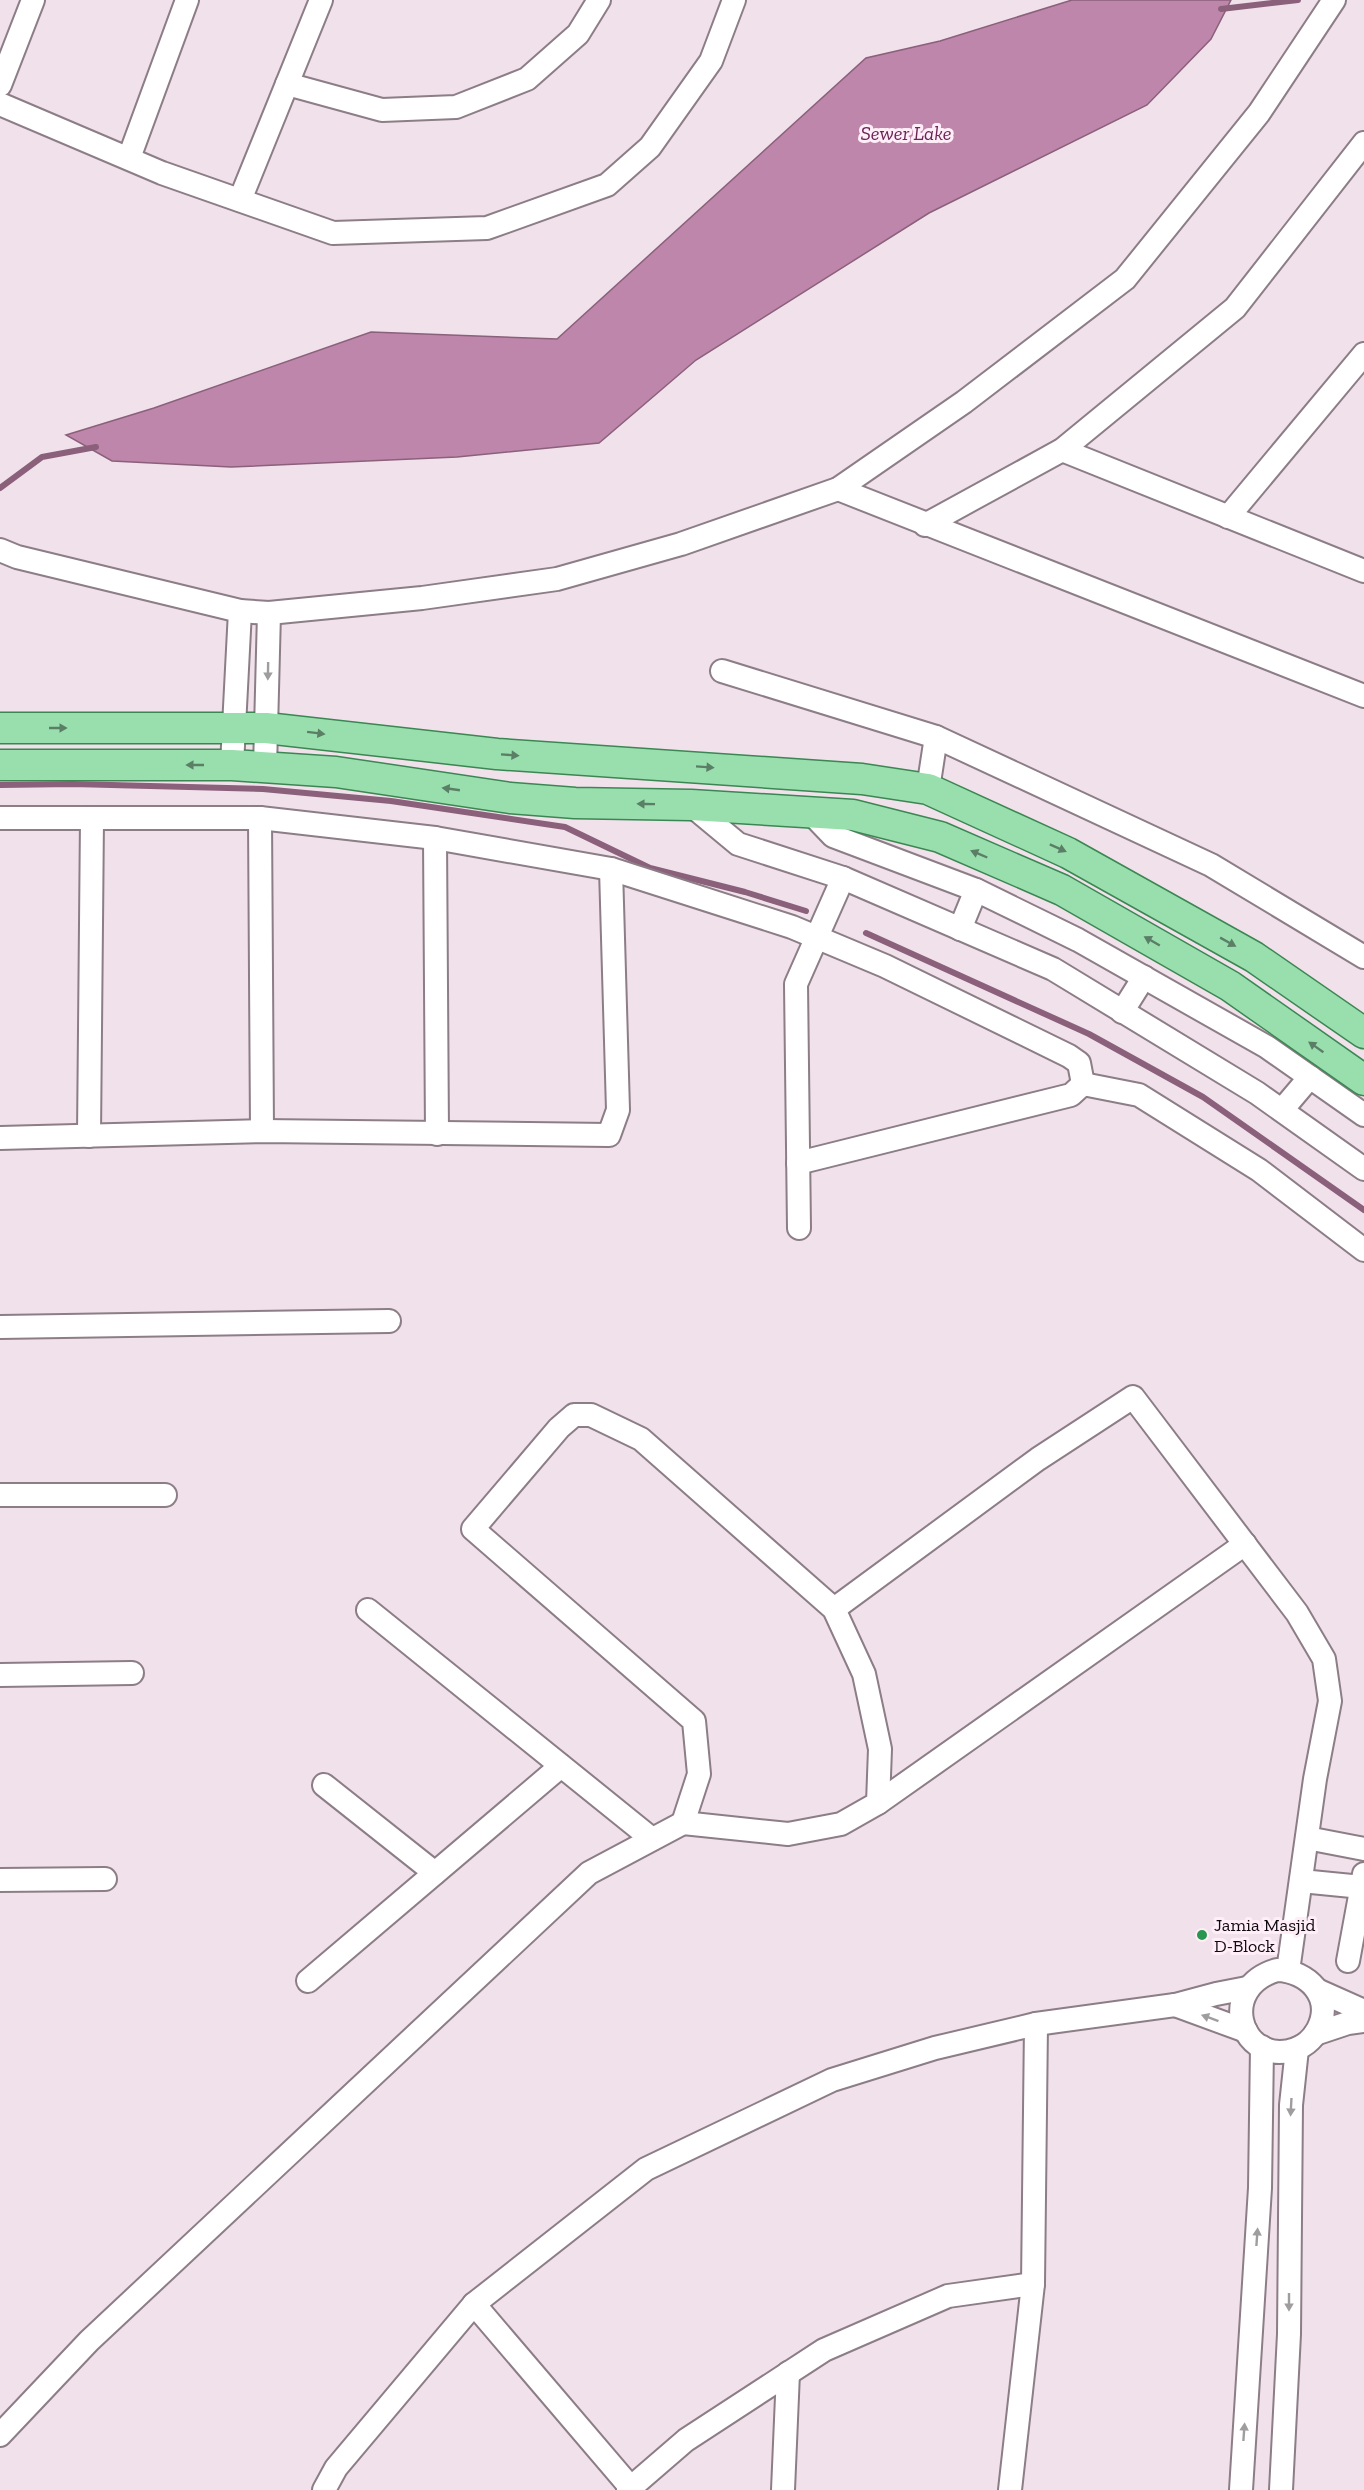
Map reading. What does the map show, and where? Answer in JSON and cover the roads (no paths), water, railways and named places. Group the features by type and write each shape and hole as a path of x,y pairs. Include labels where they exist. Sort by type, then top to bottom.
{"main road":[{"path":"0,728 266,728 497,754 862,779 928,789 1068,853 1151,899 1254,957 1364,1033"},
{"path":"0,765 232,765 336,772 510,798 575,803 691,805 853,815 940,837 1062,890 1230,986 1364,1080"}],"street":[{"path":"0,84 33,0"},
{"path":"129,158 187,0"},
{"path":"240,200 321,0"},
{"path":"287,84 382,110 456,107 527,79 578,34 599,0"},
{"path":"0,104 162,173 333,233 487,228 607,184 650,147 711,61 735,0"},
{"path":"0,550 16,557 240,611 269,613 422,598 557,579 681,544 838,489 964,402 1125,279 1259,113 1334,0"},
{"path":"925,525 1062,450 1235,308 1364,143"},
{"path":"1228,517 1360,368"},
{"path":"1062,450 1364,571"},
{"path":"838,489 1364,696"},
{"path":"232,765 240,611"},
{"path":"265,768 269,613"},
{"path":"722,671 936,737 1211,865 1364,957"},
{"path":"928,789 936,737"},
{"path":"691,805 738,844 843,878 1053,969 1257,1093 1364,1169"},
{"path":"809,811 833,836 976,890 1078,940 1267,1047 1364,1115"},
{"path":"0,818 260,818 435,838 611,869 792,927 885,966 1070,1056 1078,1063 1083,1084"},
{"path":"89,1136 92,818"},
{"path":"260,818 262,1131"},
{"path":"435,838 438,1134"},
{"path":"0,1138 262,1131 609,1135 618,1110 611,869"},
{"path":"799,1228 796,984 843,878"},
{"path":"960,929 976,890"},
{"path":"1122,1012 1144,977"},
{"path":"1282,1110 1310,1077"},
{"path":"798,1163 1071,1095 1083,1084"},
{"path":"1083,1084 1139,1095 1259,1170 1364,1250"},
{"path":"0,1327 389,1321"},
{"path":"834,1609 1038,1459 1133,1397 1297,1613 1324,1659 1330,1701 1315,1779 1288,1971"},
{"path":"683,1823 699,1774 694,1721 473,1529 559,1428 574,1415 591,1415 641,1439 834,1609 864,1674 880,1749 878,1803"},
{"path":"0,1495 165,1495"},
{"path":"0,2435 89,2341 589,1873 683,1823 788,1834 841,1824 878,1803 1245,1544"},
{"path":"368,1610 652,1839"},
{"path":"0,1675 132,1673"},
{"path":"308,1981 561,1766"},
{"path":"324,1785 435,1873"},
{"path":"1307,1838 1364,1849"},
{"path":"0,1880 105,1879"},
{"path":"1301,1881 1363,1881 1348,1960"},
{"path":"1246,2031 1241,2017 1242,2002 1247,1988 1255,1980 1277,1970 1302,1976 1320,1991 1364,2011"},
{"path":"324,2490 336,2468 474,2304 646,2169 832,2080 935,2048 1036,2024 1175,2005 1247,1988"},
{"path":"1315,2034 1323,2012 1320,1991"},
{"path":"1175,2005 1246,2031 1262,2047 1285,2051 1297,2049 1315,2034 1364,2020"},
{"path":"1010,2490 1033,2284 1036,2024"},
{"path":"1240,2490 1260,2188 1262,2047"},
{"path":"1281,2490 1289,2334 1291,2105 1297,2049"},
{"path":"474,2304 630,2489 686,2440 824,2350 948,2296 1033,2284"},
{"path":"783,2490 788,2373"}],"water":[{"name":"Sewer Lake","path":"1072,0 1231,0 1211,39 1147,105 929,213 696,360 599,443 457,457 231,467 112,461 66,435 154,408 371,332 557,339 866,58 940,41"}],"waterway":[{"path":"1221,9 1298,0"},
{"path":"0,488 42,457 96,447"},
{"path":"0,785 73,784 263,789 391,801 565,827 650,868 745,892 806,911"},
{"path":"866,933 1089,1034 1203,1097 1364,1210"}],"place":[{"name":"Jamia Masjid D-Block","path":"1202,1935"}]}
